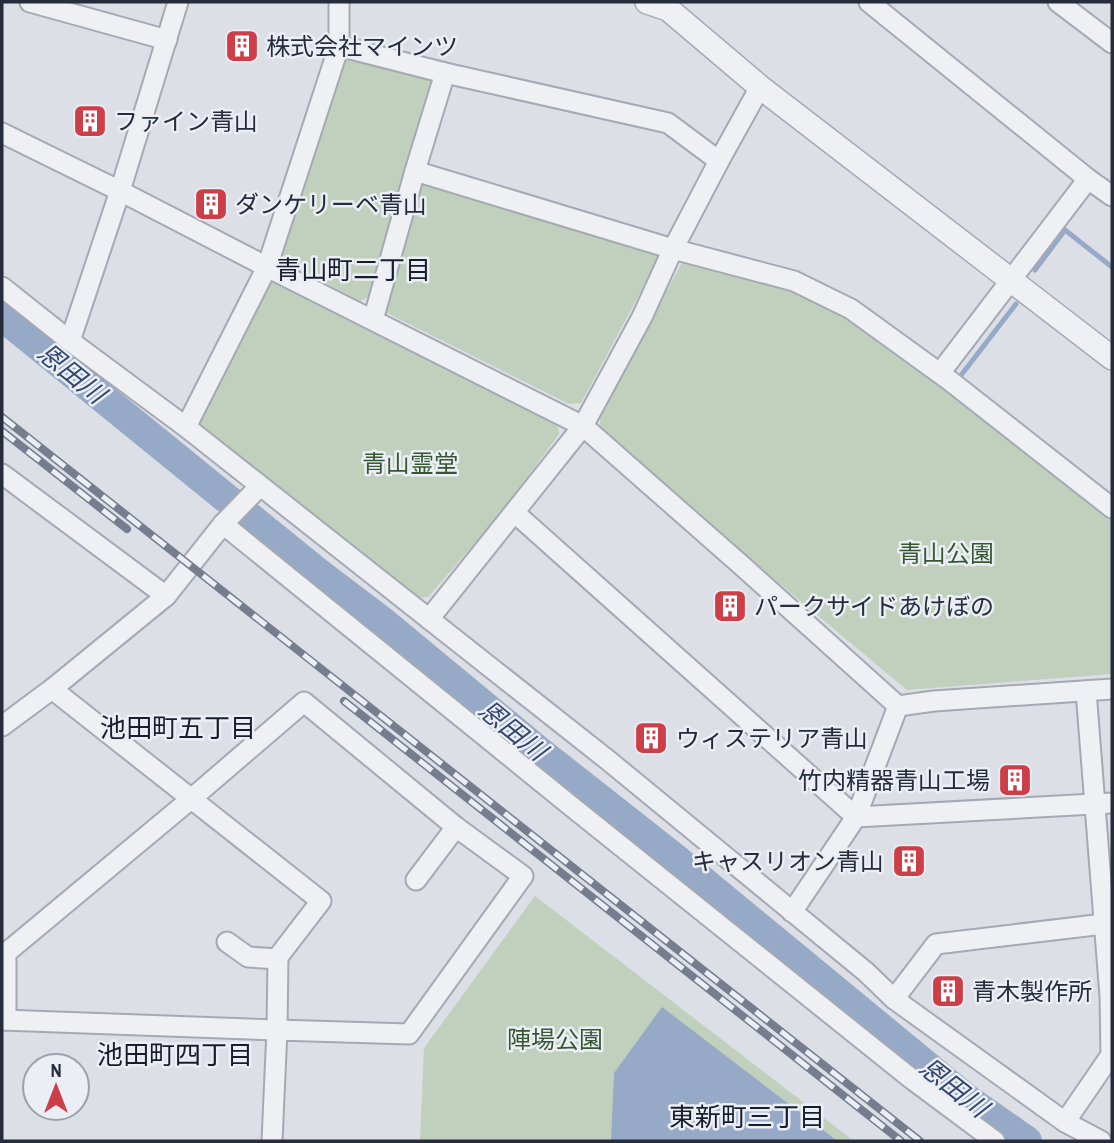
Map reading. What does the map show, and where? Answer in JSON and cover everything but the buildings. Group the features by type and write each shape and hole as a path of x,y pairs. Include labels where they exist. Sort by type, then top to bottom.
{"street":[{"path":"30,2 167,40"},
{"path":"70,341 120,191 178,2"},
{"path":"186,427 267,267 339,46 339,2"},
{"path":"869,2 1088,180 1112,196"},
{"path":"1058,2 1112,43"},
{"path":"663,4 760,87 1112,358"},
{"path":"339,46 445,73 668,123 719,160"},
{"path":"373,320 445,73"},
{"path":"429,620 583,426 642,317 673,248 760,87"},
{"path":"2,134 583,426 898,706 934,701 1112,689"},
{"path":"415,171 794,281 851,309 940,373 1112,508"},
{"path":"940,373 1088,180"},
{"path":"2,287 186,427 609,761 866,972 894,999 1065,1122 1101,1141"},
{"path":"2,474 166,596"},
{"path":"2,726 166,596 223,524 260,486"},
{"path":"515,513 856,817 1103,804"},
{"path":"223,524 597,828 914,1080 995,1141"},
{"path":"52,689 321,901 278,959 271,1141"},
{"path":"1065,1122 1112,1055 1103,804 1086,691"},
{"path":"304,702 456,827 523,876 410,1034 4,1020 6,953 304,702"},
{"path":"792,912 856,817 898,706"},
{"path":"416,880 456,827"},
{"path":"894,999 936,944 1108,923"},
{"path":"226,942 248,957 278,959"}],"green space":[{"path":"348,54 431,75 434,81 368,297 360,301 281,260 279,252 340,59"},
{"path":"425,181 658,249 660,256 581,403 569,404 385,312 417,186"},
{"name":"青山公園","path":"683,261 789,288 861,324 1112,518 1112,674 907,690 774,579 600,427 600,414"},
{"name":"青山霊堂","path":"273,282 558,425 559,434 502,512 428,597 419,598 202,427 198,416 266,285"},
{"name":"陣場公園","path":"535,896 850,1138 848,1141 420,1141 424,1048"}],"water":[{"path":"662,1007 836,1140 611,1141 614,1073"}],"waterway":[{"path":"1035,270 1065,230 1112,267"},
{"path":"962,374 1016,304"},
{"name":"恩田川","path":"2,316 676,859 967,1099 1027,1141"}],"railway":[{"path":"2,417 920,1141"},
{"path":"2,431 127,529"},
{"path":"344,701 901,1141"}],"place":[{"name":"株式会社マインツ","path":"242,46"},
{"name":"ファイン青山","path":"90,121"},
{"name":"ダンケリーベ青山","path":"211,204"},
{"name":"パークサイドあけぼの","path":"730,606"},
{"name":"ウィステリア青山","path":"651,738"},
{"name":"竹内精器青山工場","path":"1015,780"},
{"name":"キャスリオン青山","path":"909,861"},
{"name":"青木製作所","path":"948,991"}],"district":[{"name":"青山町二丁目","path":"353,269"},
{"name":"池田町五丁目","path":"178,727"},
{"name":"池田町四丁目","path":"175,1054"},
{"name":"東新町三丁目","path":"747,1116"}]}
